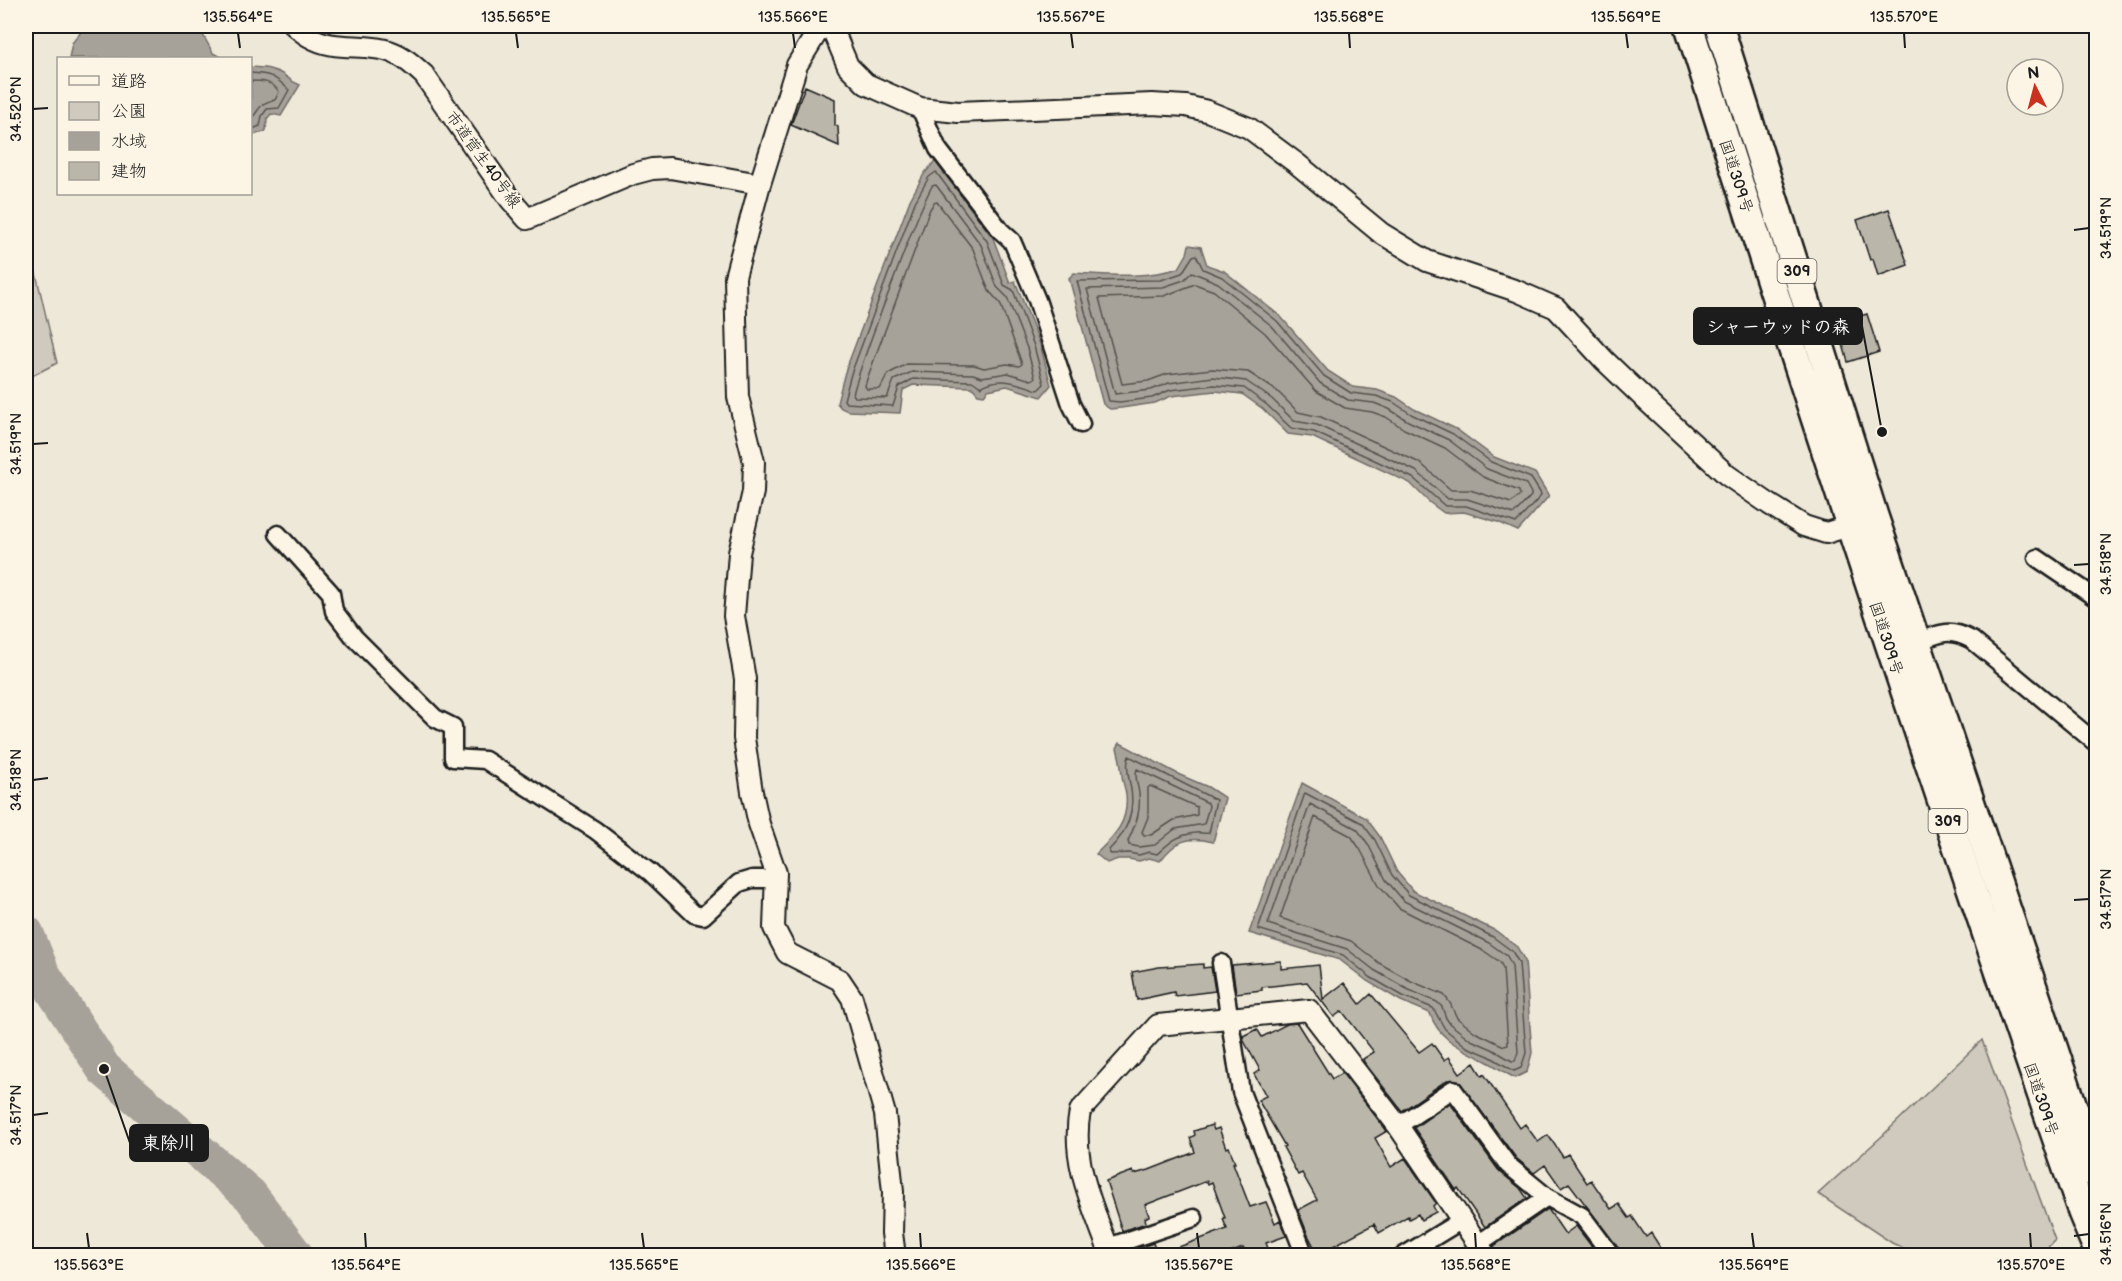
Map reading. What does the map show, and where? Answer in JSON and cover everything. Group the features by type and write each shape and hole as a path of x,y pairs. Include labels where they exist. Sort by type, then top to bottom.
{"highway":[{"name":"国道309号","path":"1689,26 1850,527 1996,965 2082,1212 2097,1246"},
{"name":"国道309号","path":"1719,26 1874,516 2097,1174"}],"street":[{"name":"市道菅生40号線","path":"295,26 310,38 337,45 364,46 390,51 409,61 424,75 510,199 527,219 633,174 652,169 670,168 760,184"},
{"path":"821,26 797,65 760,184 735,277 738,397 754,462 753,492 739,553 734,616 745,679 744,738 752,792 759,824 776,873 774,928 787,953 840,980 852,998 885,1114 893,1192 892,1233 895,1256"},
{"path":"831,26 848,66 866,84 920,108 958,112 1104,106 1186,106 1207,111 1249,128 1296,163 1381,233 1427,261 1517,291 1556,308 1604,360 1727,475 1804,526 1826,533 1850,527 1874,516"},
{"path":"920,108 938,149 1001,231 1012,241 1037,300 1071,404 1080,424"},
{"path":"278,534 331,593 334,611 354,637 435,718 453,728 453,758 485,760 595,830 651,873 693,914 703,916 739,884 753,879 776,879"},
{"path":"2037,558 2097,598"},
{"path":"1916,642 1947,632 1958,632 1972,640 2097,743"},
{"path":"1221,963 1241,1092 1305,1256"},
{"path":"1194,1218 1109,1251 1085,1185 1078,1158 1077,1126 1080,1111 1158,1024 1309,1010 1398,1126 1482,1250 1547,1197"},
{"path":"1398,1126 1453,1089 1508,1165 1547,1197 1582,1216 1612,1256"},
{"path":"1403,1256 1462,1220"}],"green space":[{"path":"26,231 57,363 26,379"},
{"path":"1982,1040 2055,1240 2040,1255 1919,1255 1892,1243 1818,1194 1880,1138"}],"water":[{"path":"86,26 198,26 213,53 220,57 69,57 72,43"},
{"path":"252,67 276,71 300,85 281,116 271,114 267,119 266,131 252,136"},
{"path":"935,161 993,238 1010,283 1015,281 1040,344 1051,385 1041,397 1007,386 988,390 984,395 978,394 972,387 913,385 903,390 900,413 848,411 837,403 845,372 910,200 924,174"},
{"path":"1189,245 1201,247 1207,265 1224,271 1281,317 1328,371 1353,387 1377,390 1396,397 1414,409 1456,429 1494,457 1535,473 1549,496 1518,531 1498,522 1464,512 1444,513 1410,483 1312,437 1288,434 1263,409 1242,394 1215,391 1171,396 1155,403 1110,409 1103,404 1069,278 1074,273 1140,275 1179,268"},
{"path":"1120,743 1208,787 1225,798 1213,842 1196,839 1183,841 1172,848 1160,861 1149,858 1139,861 1118,859 1107,863 1096,854 1115,834 1125,813 1126,794 1117,748"},
{"path":"1302,783 1366,818 1380,837 1397,872 1413,891 1496,931 1517,947 1525,961 1532,1053 1527,1072 1515,1078 1460,1048 1439,1030 1430,1013 1401,1001 1367,981 1340,960 1249,933"}],"building":[{"path":"805,86 835,99 835,125 838,127 839,146 791,125"},
{"path":"1889,209 1908,265 1878,276 1873,259 1870,260 1857,220"},
{"path":"1867,314 1879,352 1848,362 1837,323"},
{"path":"1281,961 1281,969 1319,965 1323,999 1344,983 1360,1004 1371,994 1419,1052 1432,1043 1444,1060 1449,1057 1460,1073 1474,1063 1482,1076 1484,1074 1520,1128 1525,1124 1538,1142 1548,1135 1563,1157 1568,1154 1587,1183 1591,1180 1611,1209 1619,1204 1629,1218 1632,1216 1646,1237 1651,1233 1666,1256 1622,1256 1620,1250 1569,1183 1561,1188 1545,1165 1534,1173 1516,1158 1458,1080 1447,1080 1402,1111 1364,1062 1363,1059 1374,1052 1342,1011 1334,1017 1307,982 1262,987 1262,990 1236,993 1232,965"},
{"path":"1203,964 1203,968 1211,967 1215,991 1175,996 1174,992 1137,1000 1132,972 1159,967"},
{"path":"1297,1023 1332,1079 1342,1073 1387,1131 1375,1138 1391,1167 1405,1158 1436,1203 1433,1206 1436,1212 1421,1220 1418,1214 1409,1219 1408,1216 1379,1233 1374,1224 1333,1246 1339,1256 1319,1256 1308,1235 1298,1210 1317,1200 1302,1173 1298,1175 1283,1147 1285,1146 1258,1100 1266,1096 1254,1074 1260,1070 1243,1036 1257,1029 1262,1037 1287,1024"},
{"path":"1450,1103 1499,1171 1520,1188 1527,1198 1485,1227 1458,1188 1456,1190 1414,1128"},
{"path":"1212,1125 1214,1130 1219,1128 1226,1148 1229,1147 1250,1207 1266,1202 1275,1223 1280,1220 1286,1236 1266,1243 1268,1248 1248,1256 1243,1248 1222,1256 1160,1256 1160,1254 1227,1229 1212,1182 1208,1184 1207,1181 1145,1205 1149,1216 1145,1218 1146,1223 1122,1231 1106,1181 1133,1171 1134,1174 1149,1170 1195,1152 1190,1138 1195,1135 1194,1131"},
{"path":"1548,1209 1565,1234 1576,1226 1599,1256 1498,1256 1494,1246"},
{"path":"1153,1243 1158,1256 1131,1256 1129,1251"}],"waterway":[{"path":"842,26 848,42"},
{"path":"26,933 42,973 104,1069 250,1195 296,1256"}],"place":[{"name":"シャーウッドの森","path":"1882,432"},
{"name":"東除川","path":"104,1069"}]}
